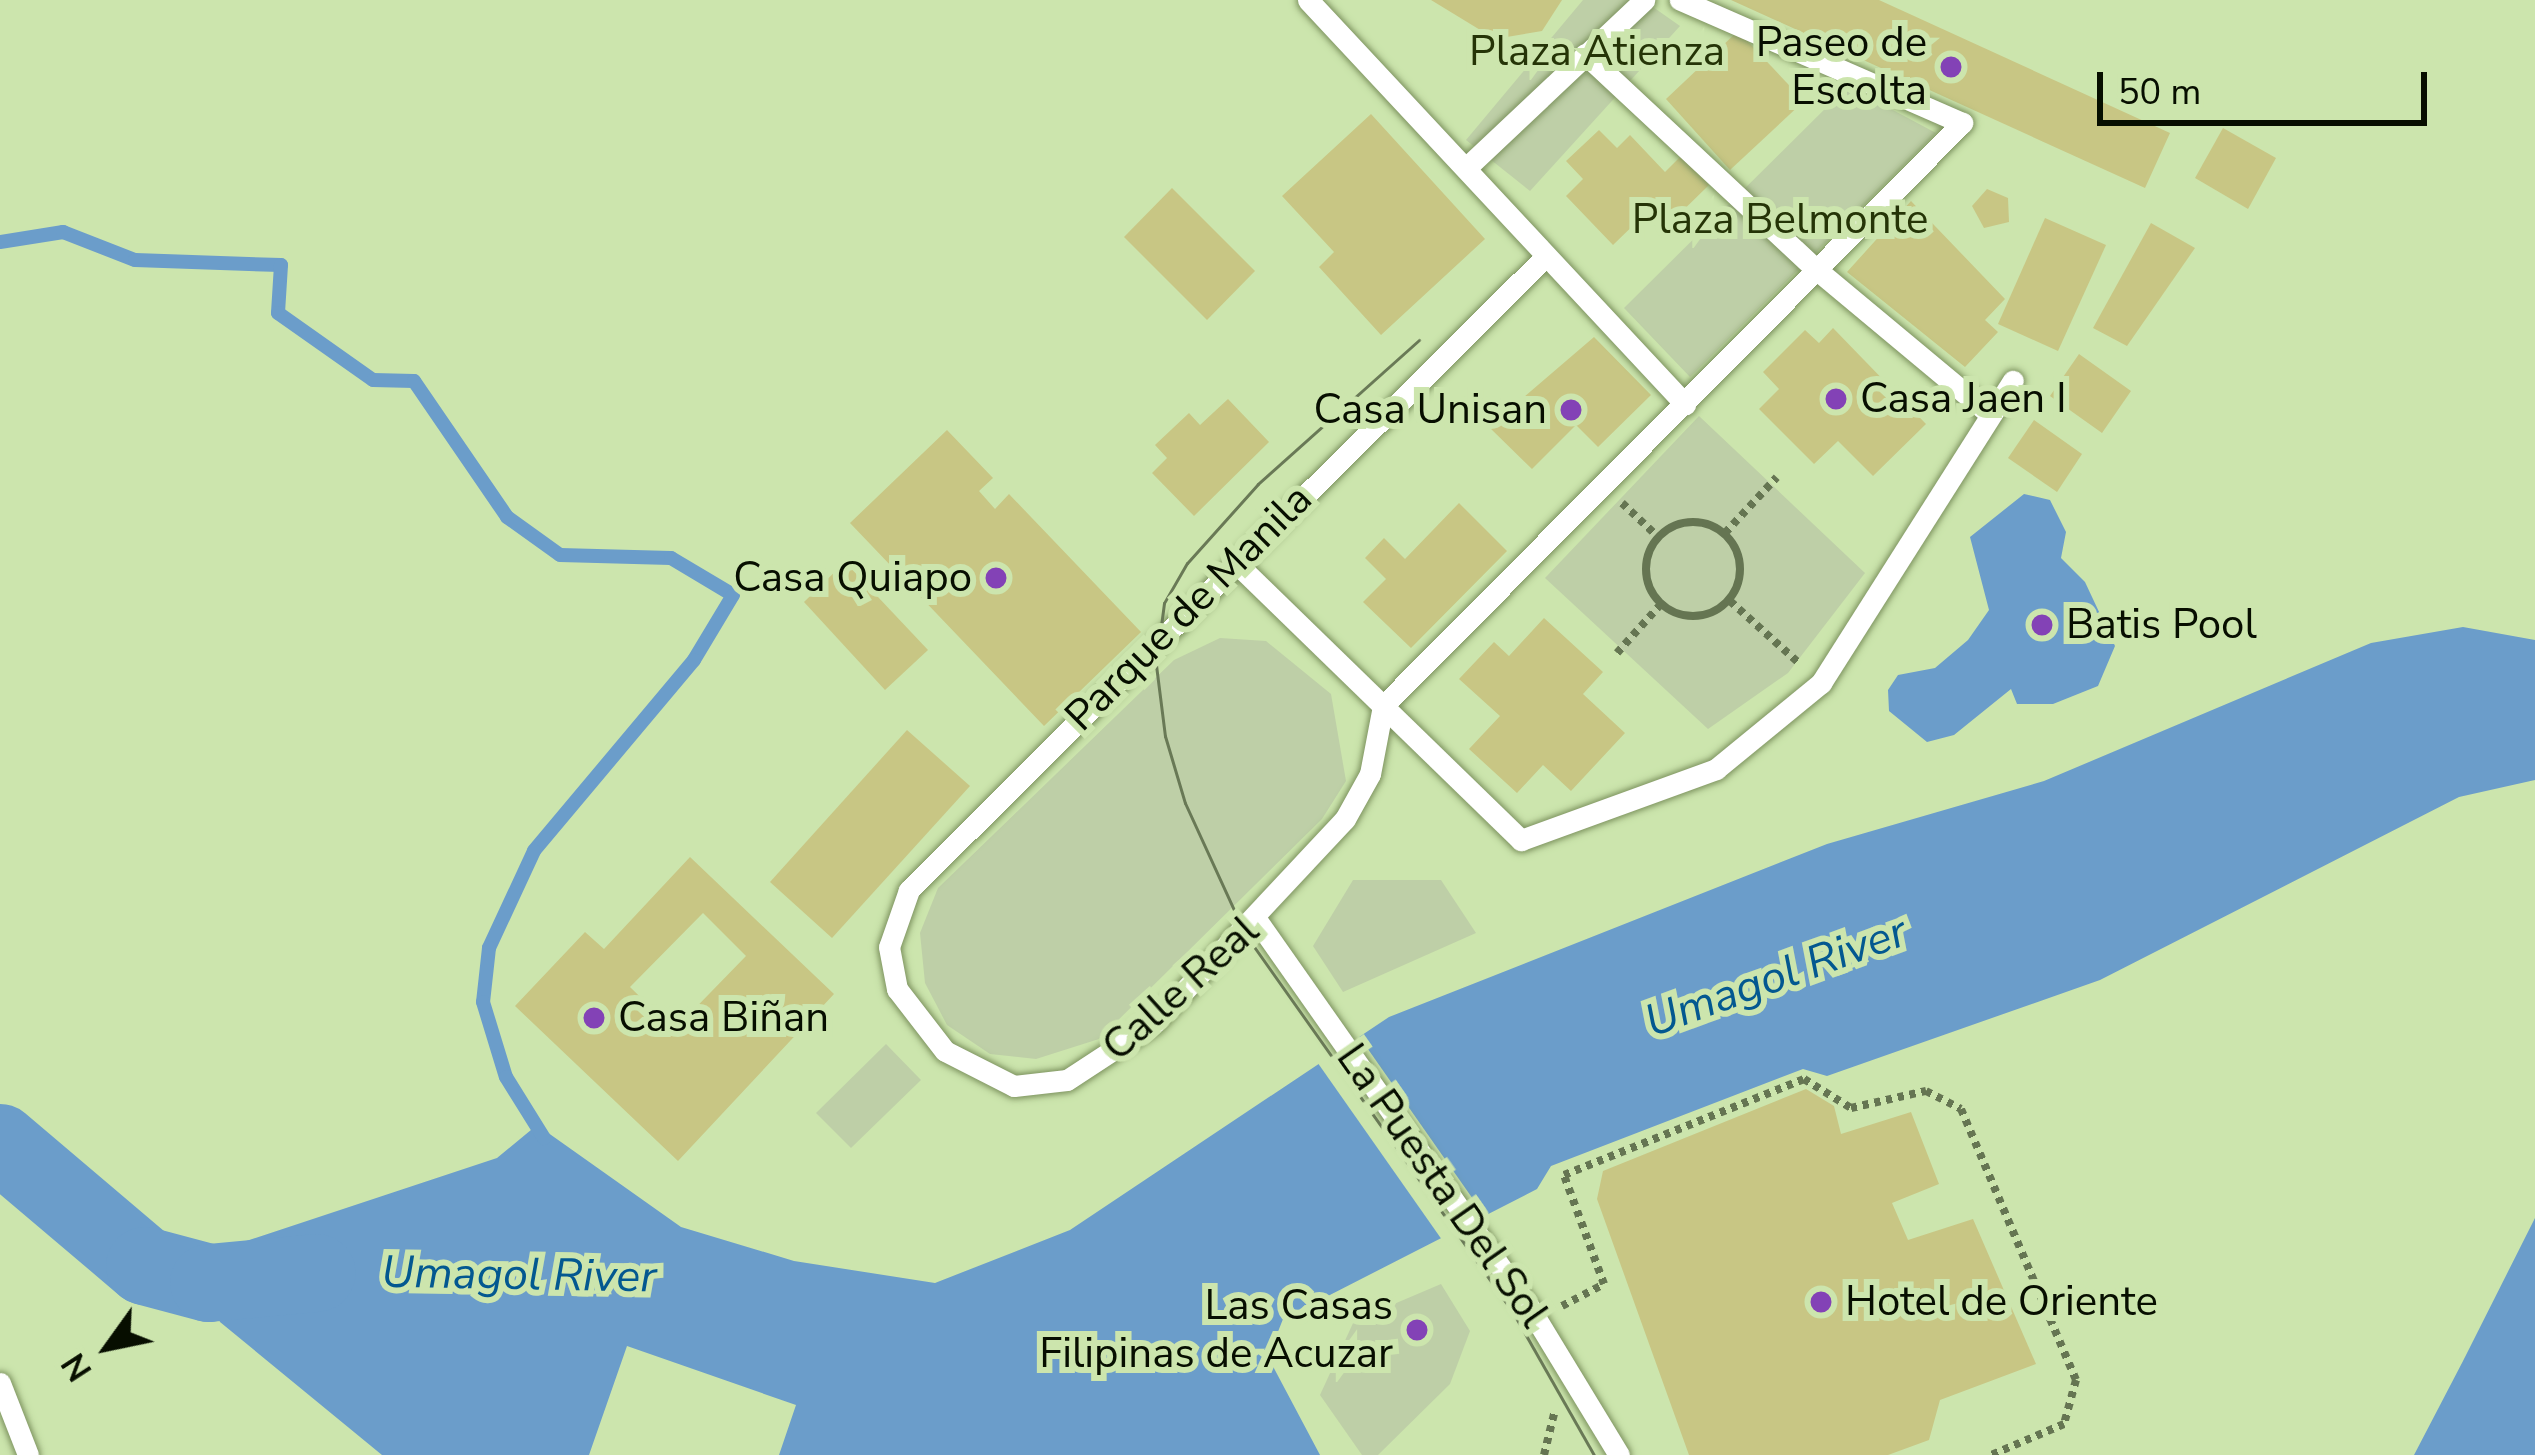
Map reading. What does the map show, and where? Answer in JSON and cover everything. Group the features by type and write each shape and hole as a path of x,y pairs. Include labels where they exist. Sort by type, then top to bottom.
{"lane":[{"path":"1308,0 1685,404"},
{"path":"1466,168 1644,0"},
{"path":"1383,706 1962,123 1680,0"},
{"path":"1585,55 1817,270 1991,415"},
{"name":"Parque de Manila","path":"897,989 889,947 909,890 1546,256"},
{"path":"1234,562 1521,840 1716,769 1821,683 2014,381"},
{"name":"Calle Real","path":"897,989 919,1025 980,1075 1014,1086 1067,1080 1154,1022 1258,922 1346,819 1370,774 1383,706"},
{"name":"La Puesta Del Sol","path":"1258,922 1532,1313 1619,1455"},
{"path":"0,1383 28,1455"}],"path":[{"path":"1725,533 1777,477"},
{"path":"1603,486 1658,536"},
{"path":"1658,536 1702,521 1725,533 1740,557 1730,601"},
{"path":"1658,536 1645,580 1660,604 1683,617 1730,601"},
{"path":"1730,601 1821,683"},
{"path":"1617,653 1660,604"},
{"path":"1532,1313 1604,1284 1564,1175 1804,1079 1851,1108 1926,1091 1960,1109 2076,1380 2064,1424 1991,1455"}],"green space":[{"name":"Plaza Atienza","path":"1583,0 1643,0 1680,26 1530,191 1466,140"},
{"name":"Plaza Belmonte","path":"1848,86 1936,133 1690,377 1624,308"},
{"path":"1699,416 1865,573 1788,673 1708,729 1545,578"},
{"path":"1220,638 1266,641 1331,694 1346,781 1322,819 1099,1039 1036,1059 990,1054 947,1025 925,983 920,933 938,888 1174,660"},
{"path":"1353,880 1441,880 1476,933 1343,992 1313,946"},
{"path":"886,1044 921,1080 851,1148 816,1113"},
{"path":"1441,1284 1470,1331 1450,1384 1378,1455 1362,1455 1320,1395 1354,1321"}],"water":[{"name":"Batis Pool","path":"2024,494 2050,500 2066,532 2061,558 2085,582 2115,646 2098,686 2053,704 2017,704 2011,689 1954,735 1927,742 1889,711 1888,690 1898,675 1935,668 1968,640 1989,610 1970,537"},
{"name":"Umagol River","path":"2463,627 2535,640 2535,780 2459,797 2100,980 1827,1076 1803,1069 1551,1166 1537,1189 1283,1319 1268,1357 1320,1455 779,1455 796,1405 627,1346 589,1455 382,1455 220,1322 195,1258 497,1158 537,1125 681,1227 794,1261 935,1283 1070,1230 1389,1017 1827,844 2044,781 2371,643"},
{"path":"2535,1218 2535,1455 2414,1455 2463,1361"}],"pier":[{"path":"1356,1032 1489,1222 1447,1247 1315,1059"}],"building":[{"path":"1431,0 1562,0 1542,31 1495,39"},
{"name":"Paseo de Escolta","path":"1731,0 1879,0 2170,133 2145,188"},
{"path":"1738,31 1804,101 1730,170 1666,99"},
{"path":"1371,114 1485,239 1381,335 1319,267 1334,252 1282,196"},
{"path":"2223,128 2276,158 2248,209 2195,178"},
{"path":"1599,130 1617,148 1630,135 1665,172 1681,156 1709,185 1664,229 1647,212 1613,245 1566,196 1583,179 1566,161"},
{"path":"1172,188 1255,271 1207,320 1124,237"},
{"path":"1987,189 2008,198 2009,222 1984,228 1972,206"},
{"path":"1911,201 2005,299 1985,320 1998,332 1965,367 1847,272"},
{"path":"2045,218 2106,245 2058,351 1998,324"},
{"path":"2151,223 2195,248 2127,346 2093,328"},
{"name":"Casa Jaen I","path":"1833,328 1926,424 1873,476 1838,441 1814,464 1759,409 1779,389 1763,372 1805,330 1819,343"},
{"name":"Casa Unisan","path":"1594,337 1651,395 1598,447 1576,425 1532,469 1489,427"},
{"path":"2079,354 2131,391 2102,433 2050,396"},
{"path":"1228,399 1269,442 1194,516 1152,473 1167,458 1155,445 1189,413 1200,425"},
{"path":"2034,420 2082,454 2057,492 2008,458"},
{"name":"Casa Quiapo","path":"947,430 993,478 979,491 995,509 1009,494 1141,632 1044,726 850,523"},
{"path":"1459,503 1507,551 1411,648 1363,602 1386,579 1365,558 1384,538 1405,559"},
{"path":"845,562 928,650 885,690 804,602"},
{"path":"1544,618 1603,672 1583,694 1625,733 1571,791 1543,765 1517,793 1469,749 1500,716 1459,679 1494,642 1509,656"},
{"path":"907,730 970,786 832,938 770,882"},
{"name":"Casa Biñan","path":"690,857 834,994 678,1161 515,1006 585,932 604,949","holes":["703,913 746,956 674,1030 630,987"]},
{"name":"Hotel de Oriente","path":"1806,1089 1834,1106 1841,1134 1911,1112 1939,1184 1892,1203 1908,1240 1973,1219 2036,1364 1940,1400 1929,1440 1888,1455 1689,1455 1597,1199 1603,1171"}],"waterway":[{"path":"0,242 63,232 135,260 281,265 278,313 373,380 414,381 507,517 560,555 671,558 733,595 694,660 534,851 489,948 483,1002 506,1077 544,1138"},
{"path":"0,1143 145,1266 209,1283 317,1273"}],"tram line":[{"path":"1419,340 1258,484 1187,563 1164,603 1156,665 1165,736 1185,803 1245,934 1515,1316 1594,1455"}],"place":[{"name":"Paseo de Escolta","path":"1951,67"},
{"name":"Casa Jaen I","path":"1836,399"},
{"name":"Casa Unisan","path":"1571,410"},
{"name":"Casa Quiapo","path":"996,578"},
{"name":"Batis Pool","path":"2042,625"},
{"name":"Casa Biñan","path":"594,1018"},
{"name":"Hotel de Oriente","path":"1821,1302"},
{"name":"Las Casas Filipinas de Acuzar","path":"1417,1330"}]}
